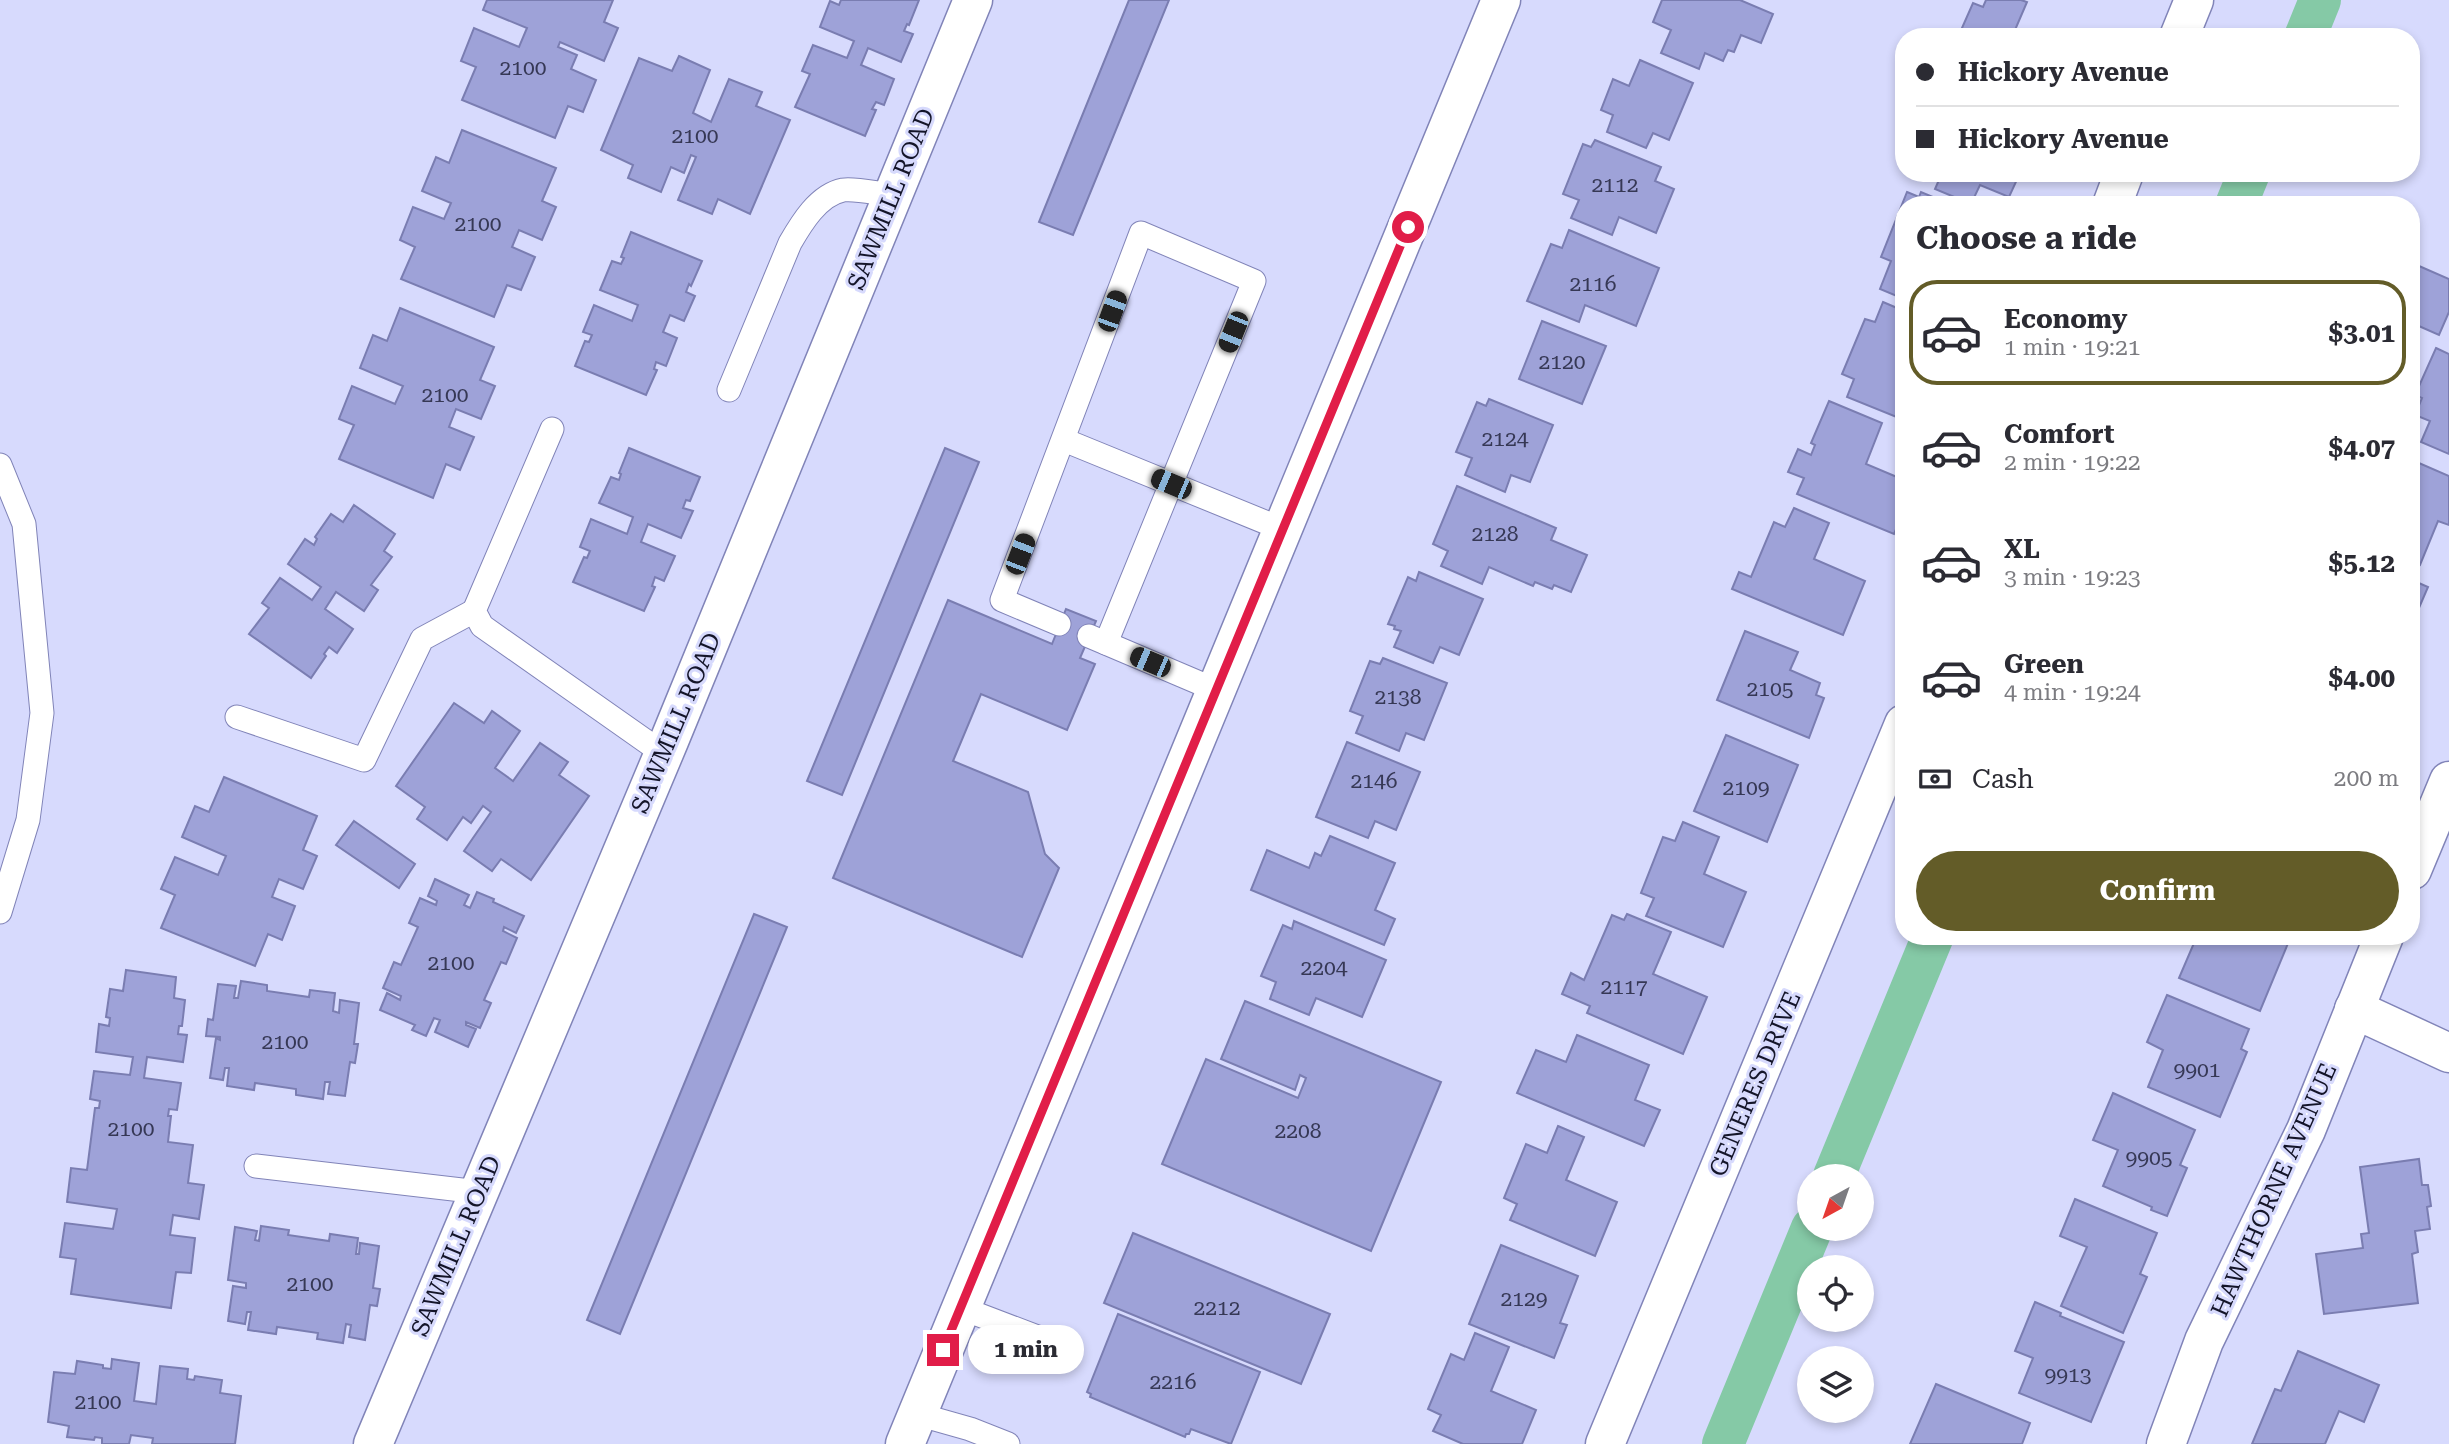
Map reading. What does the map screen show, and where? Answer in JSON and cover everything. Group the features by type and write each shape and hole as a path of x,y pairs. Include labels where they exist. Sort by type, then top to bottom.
{"street":[{"name":"SAWMILL ROAD","path":"373,1444 663,754 973,0"},
{"path":"911,1429 1501,0"},
{"path":"2183,28 2194,0"},
{"name":"GENERES DRIVE","path":"1605,1444 1895,746"},
{"path":"2420,851 2449,781"},
{"name":"HAWTHORNE AVENUE","path":"2166,1444 2204,1341 2306,1130 2380,945"},
{"path":"2354,1009 2449,1053"}],"lane":[{"path":"729,390 790,243 801,223 827,199 843,190 892,195"},
{"path":"1059,624 1002,600 1141,233 1254,281 1171,484 1097,640 1216,690"},
{"path":"237,717 364,760 422,639 474,611 552,429"},
{"path":"1064,440 1282,529"},
{"path":"0,465 24,524 42,713 28,820 0,912"},
{"path":"474,611 482,626 663,754"},
{"path":"256,1166 479,1192"},
{"path":"961,1308 1053,1343"},
{"path":"911,1429 971,1429 1008,1444"}],"building":[{"path":"487,0 613,0 604,22 618,28 604,61 560,42 558,47 577,55 571,69 596,80 583,112 568,106 555,138 462,100 476,67 461,61 474,28 519,47 527,28 483,10"},
{"path":"841,0 919,0 904,31 913,34 901,62 868,48 861,65 894,79 884,105 876,102 872,109 876,110 865,136 795,107 810,74 802,71 813,45 847,58 854,41 820,27 830,1 839,5"},
{"path":"1129,0 1169,0 1073,235 1039,222"},
{"path":"1662,0 1740,0 1773,14 1761,43 1741,35 1734,52 1728,50 1723,61 1705,53 1699,69 1661,53 1671,30 1653,22"},
{"path":"1986,0 2027,2 2016,28 1962,28 1973,3 1983,7"},
{"path":"679,56 710,70 693,113 711,122 729,79 762,92 756,106 790,120 750,214 718,199 712,214 678,200 696,157 691,155 684,173 671,167 661,192 628,178 633,165 601,150 639,58 672,71"},
{"path":"1640,60 1693,83 1669,140 1653,133 1646,148 1607,132 1613,115 1601,110 1613,79 1629,86"},
{"path":"462,130 556,168 542,201 556,207 542,240 519,230 512,247 535,257 521,290 507,285 494,317 401,279 415,247 400,240 413,207 444,219 451,203 422,191 436,157 449,163"},
{"path":"1595,140 1661,167 1655,181 1674,189 1656,233 1619,217 1612,235 1571,218 1579,200 1563,194 1583,144 1591,147"},
{"path":"1938,182 2016,182 2009,196 1980,185 1975,196 1952,196 1935,189"},
{"path":"1895,222 1895,295 1880,289 1891,261 1881,257"},
{"path":"1569,230 1659,268 1636,326 1585,305 1579,322 1527,301 1551,244 1562,248"},
{"path":"631,232 702,261 686,292 695,296 684,321 670,315 663,332 677,338 666,366 656,362 654,369 657,370 646,395 575,366 585,341 589,342 592,335 583,332 594,305 632,321 638,305 600,290 612,261 621,264"},
{"path":"2420,266 2449,279 2449,312 2439,335 2420,327"},
{"path":"1883,302 1895,307 1895,416 1847,397 1854,379 1842,374 1865,319 1875,322"},
{"path":"400,308 494,347 480,380 495,386 481,419 456,409 449,427 474,437 460,470 446,464 433,498 339,459 354,425 339,419 352,386 395,404 403,386 360,368 373,335 387,341"},
{"path":"1542,321 1606,346 1582,404 1519,379"},
{"path":"2436,348 2449,354 2449,454 2421,442 2430,421 2420,417 2420,384"},
{"path":"1489,399 1553,425 1530,482 1511,475 1505,492 1465,475 1472,458 1456,452 1477,402 1486,406"},
{"path":"1829,401 1882,423 1866,464 1895,476 1894,534 1797,494 1804,478 1788,472 1798,449 1811,455 1815,445 1811,443"},
{"path":"629,448 700,477 690,501 686,500 683,508 693,511 681,538 648,524 641,542 675,556 664,581 655,577 652,586 655,587 644,611 573,582 584,557 587,558 590,551 580,547 591,519 627,534 633,517 599,503 611,477 619,480"},
{"path":"945,448 979,462 842,795 807,781"},
{"path":"2420,463 2449,476 2449,525 2438,521 2420,565"},
{"path":"1457,486 1556,528 1551,540 1587,555 1571,592 1554,585 1552,589 1535,582 1533,586 1489,567 1482,584 1441,566 1448,551 1433,544"},
{"path":"354,505 395,534 384,551 392,557 371,585 378,590 364,611 336,592 325,609 353,629 337,653 329,647 311,678 249,634 269,608 262,603 280,578 312,600 321,587 288,564 305,539 314,545 317,539 315,537 331,514 343,522"},
{"path":"1794,508 1829,523 1814,559 1865,581 1843,635 1732,589 1739,572 1751,577 1774,522 1785,527"},
{"path":"1419,572 1483,599 1459,655 1440,647 1433,663 1394,647 1401,631 1388,624 1408,577 1416,581"},
{"path":"2420,584 2428,587 2420,606"},
{"path":"948,600 1052,644 1066,609 1096,621 1080,658 1095,664 1067,730 981,694 953,761 1028,792 1045,854 1059,868 1022,957 833,878"},
{"path":"1745,631 1798,652 1790,670 1820,683 1816,695 1824,698 1809,738 1717,700"},
{"path":"1383,658 1447,683 1424,740 1406,733 1399,751 1356,733 1363,716 1350,711 1370,661 1380,664"},
{"path":"454,703 484,723 492,711 520,731 495,768 513,781 540,743 568,762 559,775 589,796 531,880 501,859 492,871 464,851 491,812 483,806 471,823 463,817 447,840 417,819 425,807 396,786"},
{"path":"1726,735 1798,765 1767,842 1694,811"},
{"path":"1347,742 1420,772 1396,830 1375,821 1368,838 1316,817"},
{"path":"224,777 317,816 303,850 317,856 303,889 279,879 272,897 295,906 282,940 268,934 255,966 161,928 175,895 161,889 175,857 218,875 226,856 182,837 195,806 209,812"},
{"path":"354,821 415,864 399,888 336,845"},
{"path":"1683,822 1719,837 1704,874 1746,892 1723,947 1646,916 1654,898 1641,893 1663,837 1675,841"},
{"path":"1330,836 1395,863 1375,910 1395,919 1384,945 1251,890 1267,850 1309,868 1315,853 1321,856"},
{"path":"435,879 469,895 464,905 470,908 477,892 524,916 516,933 504,927 503,931 517,938 506,964 501,962 484,1000 491,1003 480,1028 466,1022 466,1025 476,1029 468,1047 435,1032 440,1020 434,1018 426,1036 412,1030 415,1025 380,1010 387,993 400,1000 401,996 383,988 394,962 401,965 418,927 409,923 420,898 436,905 437,901 428,896"},
{"path":"754,914 787,927 620,1334 587,1320"},
{"path":"1627,914 1671,932 1653,974 1707,997 1683,1054 1587,1013 1590,1006 1562,994 1571,973 1584,980 1612,915 1624,920"},
{"path":"1294,921 1386,960 1362,1017 1316,998 1309,1015 1270,999 1276,982 1261,976 1283,925 1292,929"},
{"path":"2193,945 2287,945 2260,1011 2179,978"},
{"path":"126,970 176,977 174,998 185,1000 182,1026 179,1026 178,1034 187,1035 183,1062 147,1057 144,1078 181,1083 177,1110 169,1109 168,1116 171,1116 168,1142 193,1145 188,1183 204,1185 199,1219 173,1215 170,1235 195,1238 191,1273 176,1272 171,1308 71,1294 76,1259 60,1257 65,1223 113,1229 117,1209 67,1202 71,1168 87,1170 95,1108 99,1108 100,1101 90,1099 94,1071 130,1075 133,1057 96,1052 99,1024 109,1026 110,1018 106,1017 110,989 123,991"},
{"path":"241,981 267,985 267,991 309,997 310,990 335,993 333,1011 339,1013 340,1000 359,1003 354,1044 358,1044 355,1063 350,1062 345,1096 328,1094 330,1082 325,1082 323,1099 296,1095 296,1089 255,1083 254,1090 227,1086 229,1068 225,1068 223,1080 210,1078 216,1038 220,1040 220,1037 206,1036 208,1019 213,1020 218,984 236,986 234,998 238,998"},
{"path":"2167,995 2249,1029 2241,1049 2247,1052 2220,1117 2148,1087 2163,1050 2147,1042"},
{"path":"1245,1001 1441,1082 1371,1251 1162,1164 1206,1059 1298,1098 1306,1078 1300,1075 1295,1090 1221,1059"},
{"path":"1577,1035 1649,1065 1635,1100 1660,1110 1644,1146 1517,1093 1536,1050 1566,1062"},
{"path":"2113,1093 2195,1130 2180,1165 2187,1168 2167,1216 2103,1186 2118,1150 2093,1140"},
{"path":"1558,1126 1584,1137 1566,1180 1617,1202 1595,1256 1510,1220 1517,1204 1504,1198 1526,1144 1547,1153"},
{"path":"2419,1159 2422,1185 2428,1185 2431,1206 2427,1207 2430,1229 2415,1231 2418,1252 2412,1254 2418,1303 2324,1314 2316,1254 2363,1248 2361,1234 2369,1233 2360,1167"},
{"path":"2075,1199 2157,1233 2140,1274 2147,1277 2123,1333 2061,1306 2087,1247 2060,1236"},
{"path":"261,1226 289,1230 288,1235 329,1241 330,1234 358,1238 356,1254 359,1254 360,1243 379,1246 373,1288 380,1289 377,1306 370,1305 365,1340 349,1337 351,1325 346,1324 343,1343 317,1339 318,1333 277,1327 276,1334 248,1330 251,1312 247,1312 245,1324 228,1321 233,1286 246,1288 246,1283 228,1280 235,1227 257,1231 255,1240 259,1241"},
{"path":"1133,1233 1330,1314 1301,1384 1104,1303"},
{"path":"1501,1245 1578,1276 1560,1323 1567,1325 1554,1358 1469,1324"},
{"path":"2035,1302 2061,1313 2060,1316 2124,1342 2091,1422 2019,1393 2033,1358 2015,1351"},
{"path":"1118,1314 1260,1372 1231,1444 1191,1429 1185,1437 1090,1397 1091,1394 1087,1392"},
{"path":"1475,1333 1509,1347 1491,1391 1536,1410 1522,1444 1463,1444 1433,1431 1441,1415 1428,1409 1451,1354 1464,1360"},
{"path":"2298,1351 2379,1385 2364,1422 2339,1411 2325,1444 2252,1444 2275,1389 2281,1391"},
{"path":"112,1359 139,1363 134,1401 156,1404 160,1366 188,1369 187,1379 194,1380 195,1376 222,1380 220,1393 241,1396 235,1444 152,1444 153,1438 131,1435 129,1444 102,1444 102,1438 95,1437 94,1440 67,1437 69,1426 48,1422 54,1372 75,1374 77,1361 111,1369"},
{"path":"1936,1384 2030,1423 2022,1444 1910,1444"}],"waterway":[{"path":"2309,28 2320,0"},
{"path":"2240,196 2245,182"},
{"path":"1839,1164 1929,945"},
{"path":"1723,1444 1807,1241"}],"route":[{"path":"943,1350 1408,227"}]}
